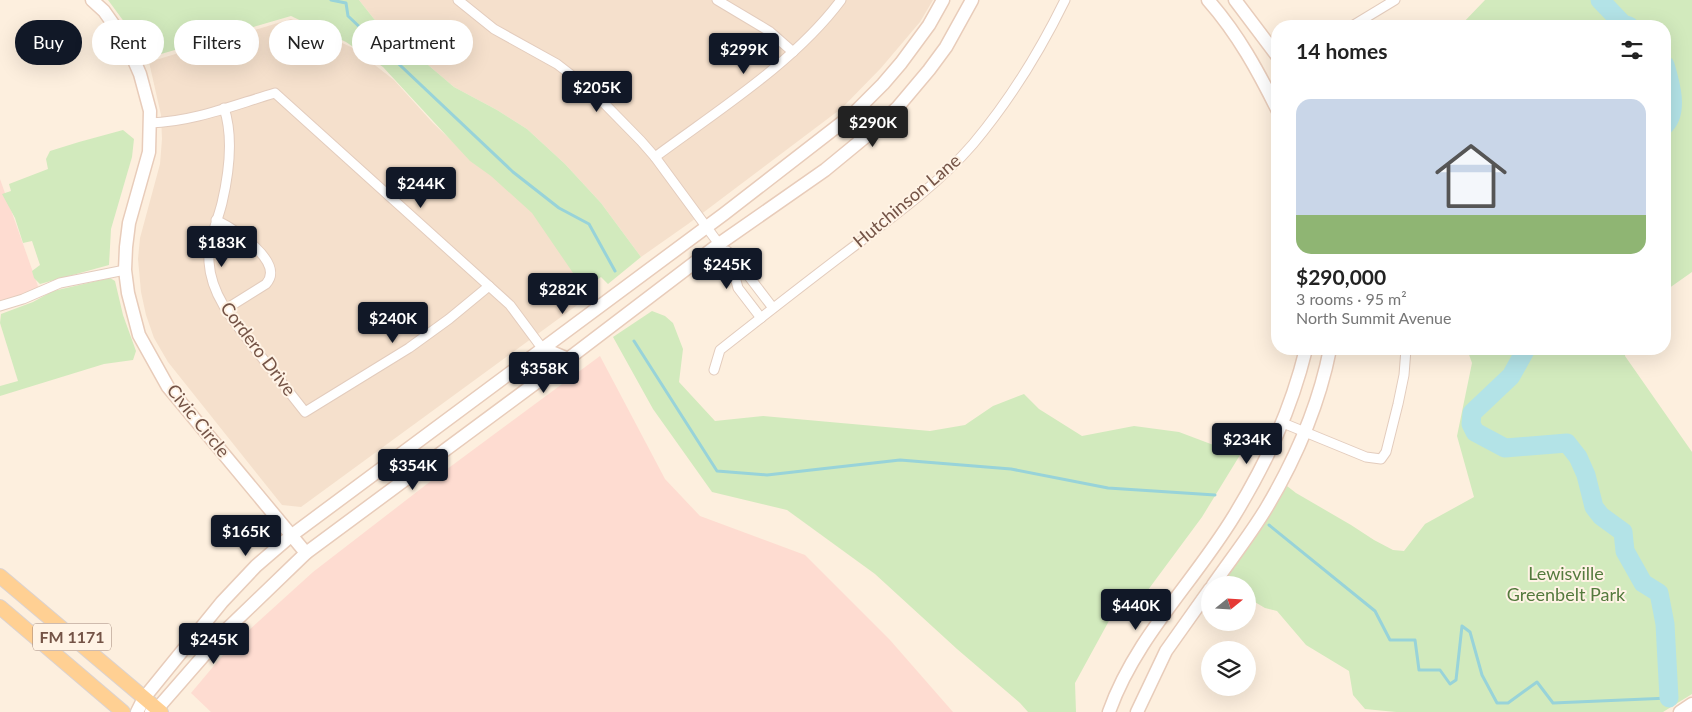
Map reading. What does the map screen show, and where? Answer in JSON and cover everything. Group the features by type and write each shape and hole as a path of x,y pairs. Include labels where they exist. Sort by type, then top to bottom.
{"main road":[{"name":"Civic Circle","path":"92,0 104,11 126,42 140,74 150,111 149,152 129,223 126,247 125,270 128,293 139,334 168,386 306,553"},
{"path":"137,712 144,698 222,602 256,566 292,535 707,227 853,114 901,63 929,26 943,0"},
{"path":"156,711 226,630 306,553 568,359 719,244 825,170 897,108 930,70 946,47 972,0"},
{"path":"1208,0 1236,34 1271,97"},
{"path":"1235,0 1271,48"},
{"path":"542,348 568,359"},
{"path":"1109,712 1120,685 1147,639 1234,517 1261,468 1283,423 1304,355"},
{"path":"1219,576 1266,508 1284,476 1305,430 1324,381 1329,355"},
{"path":"1197,568 1205,576"},
{"name":"FM 1171","path":"0,576 144,698 156,711"},
{"path":"1136,712 1166,651 1201,602"},
{"name":"FM 1171","path":"0,607 123,712"},
{"path":"1680,712 1692,704"}],"street":[{"path":"458,0 494,29 557,64 592,91 655,157 719,244 732,266 738,288 761,318"},
{"path":"717,0 768,31 793,52"},
{"path":"655,157 782,62 830,15 841,0"},
{"name":"Hutchinson Lane","path":"714,370 720,350 891,219 947,171 972,144 1017,85 1036,55 1065,0"},
{"path":"1362,20 1395,0"},
{"path":"150,123 181,120 275,93 489,286 518,314 542,348"},
{"name":"Cordero Drive","path":"224,108 228,128 229,157 222,203 211,238 209,263 213,283 226,309 305,412 409,348 449,319 489,286"},
{"path":"216,220 238,234 266,258 271,268 271,277 266,284 226,309"},
{"path":"719,244 734,257 773,308"},
{"path":"0,306 23,299 60,283 125,270"},
{"path":"1283,423 1305,430 1366,456 1381,459 1386,452 1398,404 1404,375 1406,355"}],"shaded area":[{"path":"359,0 933,0 920,22 881,68 842,108 641,257 601,203 565,164 527,129 497,110 454,87 428,65 473,65 473,20 374,19"},
{"path":"269,26 269,65 342,65 342,43 352,48 352,65 375,65 394,80 433,123 458,147 502,183 536,215 567,256 591,295 301,507 282,505 168,362 154,338 146,315 141,292 138,259 140,238 160,164 162,139 161,115 150,65 164,65 164,57 174,54 174,65 259,65 259,29"},
{"path":"0,179 39,289 0,302"},
{"path":"600,356 665,479 700,516 805,555 890,640 953,712 211,712 191,693 228,649 313,572 427,484"}],"green space":[{"path":"108,0 359,0 375,20 352,20 352,46 342,40 342,20 299,20 291,16 269,20 269,22 259,25 259,20 174,20 174,50 164,53 164,20 123,20"},
{"path":"1485,0 1692,0 1692,272 1671,287 1671,20 1466,20"},
{"path":"380,65 428,65 454,87 497,110 527,129 565,164 601,203 641,257 608,284 601,277 584,289 532,213 491,176 470,161"},
{"path":"123,130 134,139 132,157 111,229 109,265 40,284 34,278 32,271 40,265 32,241 23,243 15,218 2,194 11,191 9,184 48,169 46,159 50,151"},
{"path":"110,278 115,281 123,315 136,351 133,360 104,364 0,396 0,386 18,381 0,323 1,314 33,302 53,291"},
{"path":"652,311 665,316 673,323 683,349 679,382 715,421 763,416 930,431 965,425 993,406 1024,394 1039,409 1082,436 1134,426 1179,432 1240,455 1202,517 1145,594 1122,597 1075,683 1076,712 1028,712 875,574 787,510 712,492 653,409 613,337"},
{"name":"Lewisville Greenbelt Park","path":"1469,355 1625,355 1692,452 1692,694 1663,712 1396,712 1365,709 1353,695 1349,671 1306,645 1277,611 1265,608 1256,603 1256,576 1227,576 1266,521 1287,486 1374,540 1393,550 1404,551 1425,524 1474,497 1457,436 1472,363"}],"waterway":[{"path":"331,0 346,3 348,16 513,172 559,208 589,224 615,271"},
{"path":"1600,0 1619,20"},
{"path":"1671,88 1671,114"},
{"path":"634,341 717,471 767,475 900,460 1011,469 1108,488 1215,495"},
{"path":"1523,355 1511,376 1472,413 1471,424 1475,432 1505,448 1567,443 1578,457 1586,475 1594,507 1601,516 1623,532 1625,551 1643,583 1659,593 1665,624 1669,698"},
{"path":"1269,525 1375,611 1390,640 1415,640 1419,670 1440,670 1450,684 1456,680 1462,626 1470,632 1482,675 1497,703 1508,703 1537,682 1553,703 1669,698"}]}
